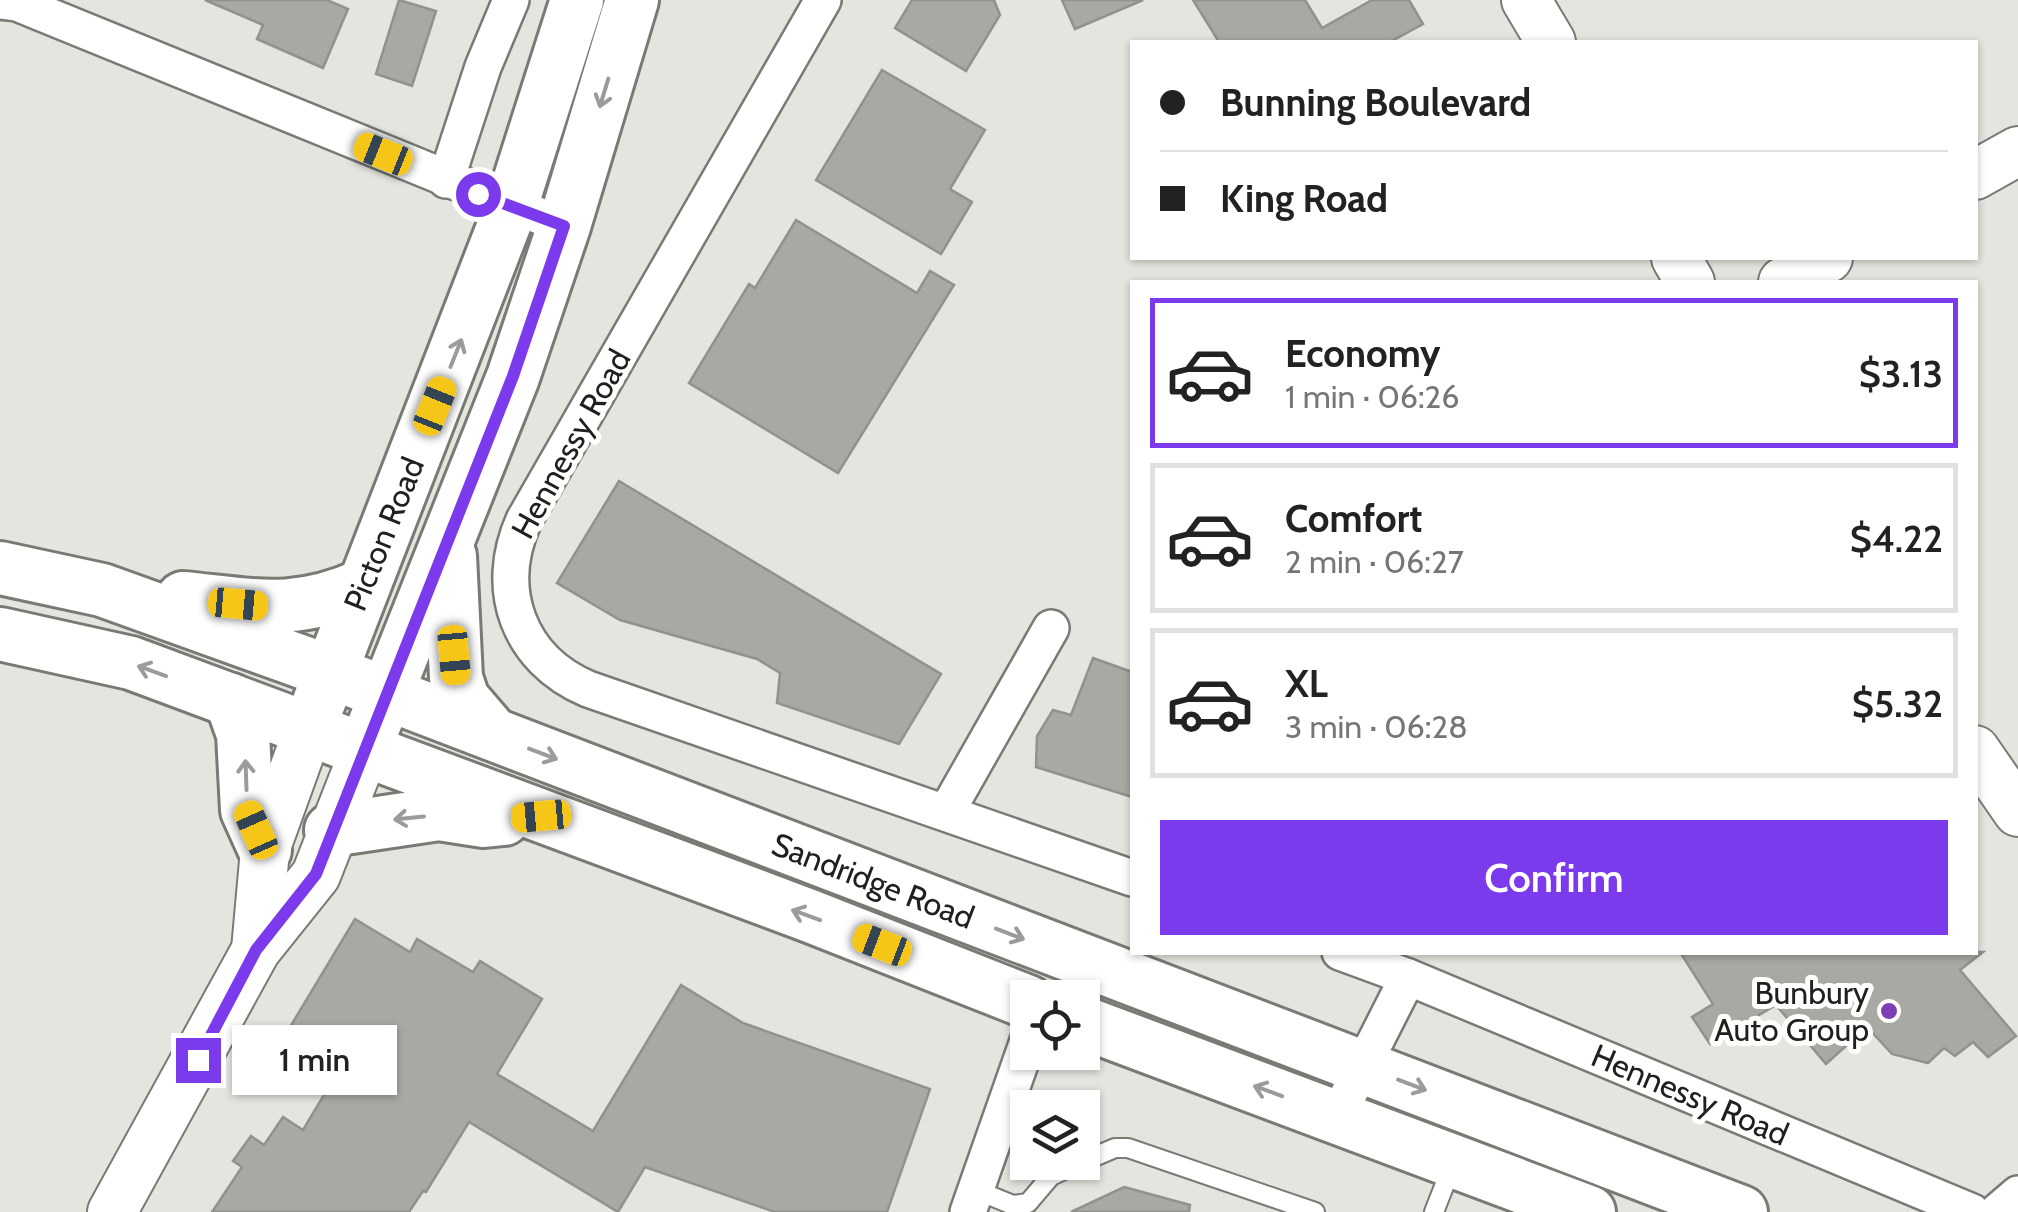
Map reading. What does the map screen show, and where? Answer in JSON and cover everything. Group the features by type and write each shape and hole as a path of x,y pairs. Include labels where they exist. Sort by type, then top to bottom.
{"main road":[{"name":"Picton Road","path":"309,728 510,207 578,0"},
{"name":"Picton Road","path":"364,750 513,376 564,226 632,0"},
{"path":"450,535 456,678 463,699 493,734"},
{"name":"Sandridge Road","path":"0,568 102,590 493,734 1051,975 1361,1065 1741,1212"},
{"path":"102,590 272,607 324,603 364,585"},
{"name":"Sandridge Road","path":"0,634 131,663 1010,995"},
{"path":"230,700 243,734 247,810 265,850"},
{"path":"332,830 439,814 484,821 541,816"},
{"path":"1100,1029 1454,1161 1560,1207"}],"street":[{"path":"446,180 483,68 511,0"},
{"name":"Hennessy Road","path":"824,0 524,520 512,555 512,596 518,619 541,660 572,682 1130,877"},
{"path":"1526,0 1550,40"},
{"path":"12,2 564,226"},
{"path":"1978,173 2018,150"},
{"path":"1787,280 1824,260"},
{"path":"947,811 1051,628"},
{"path":"256,950 265,850 309,728"},
{"path":"112,1212 256,950 316,874 364,750"},
{"path":"1978,754 2018,812"},
{"name":"Hennessy Road","path":"1348,955 1972,1212"},
{"path":"1337,1117 1408,977"},
{"path":"972,1201 1018,1070"},
{"path":"1997,1212 2018,1194"}],"lane":[{"path":"1100,1154 1128,1148 1262,1203 1315,1212"},
{"path":"1434,1212 1454,1161"},
{"path":"972,1201 1029,1208 1048,1180"}],"building":[{"path":"205,0 327,0 348,9 323,68 257,39 263,25"},
{"path":"399,0 436,11 412,86 376,74"},
{"path":"912,0 994,0 1000,15 966,71 895,28"},
{"path":"1062,0 1143,0 1075,29"},
{"path":"1193,0 1305,0 1322,28 1372,0 1409,0 1423,24 1394,40 1218,40"},
{"path":"882,70 985,130 950,189 972,202 941,254 816,180"},
{"path":"796,220 917,293 930,271 954,285 838,473 689,383 749,284 755,288"},
{"path":"619,481 941,674 899,744 777,703 780,673 757,659 620,620 557,583"},
{"path":"1093,658 1130,671 1130,796 1036,767 1037,736 1053,710 1071,715"},
{"path":"355,919 410,952 417,939 473,972 480,961 542,999 497,1074 593,1131 681,985 743,1023 930,1089 887,1212 775,1212 645,1167 618,1212 469,1122 426,1192 409,1212 212,1212 242,1167 233,1161 251,1136 264,1145 283,1117 303,1130 330,1085 275,1052"},
{"path":"1983,952 1960,970 2016,1036 1988,1057 1973,1042 1955,1056 1944,1048 1928,1063 1892,1054 1867,1027 1826,1064 1776,1005 1710,1044 1692,1017 1713,1004 1682,955"},
{"path":"1124,1187 1190,1205 1189,1212 1071,1212"}],"place":[{"name":"Bunbury Auto Group","path":"1889,1011"}],"route":[{"path":"198,1060 256,950 316,874 513,376 564,226 478,194"}]}
